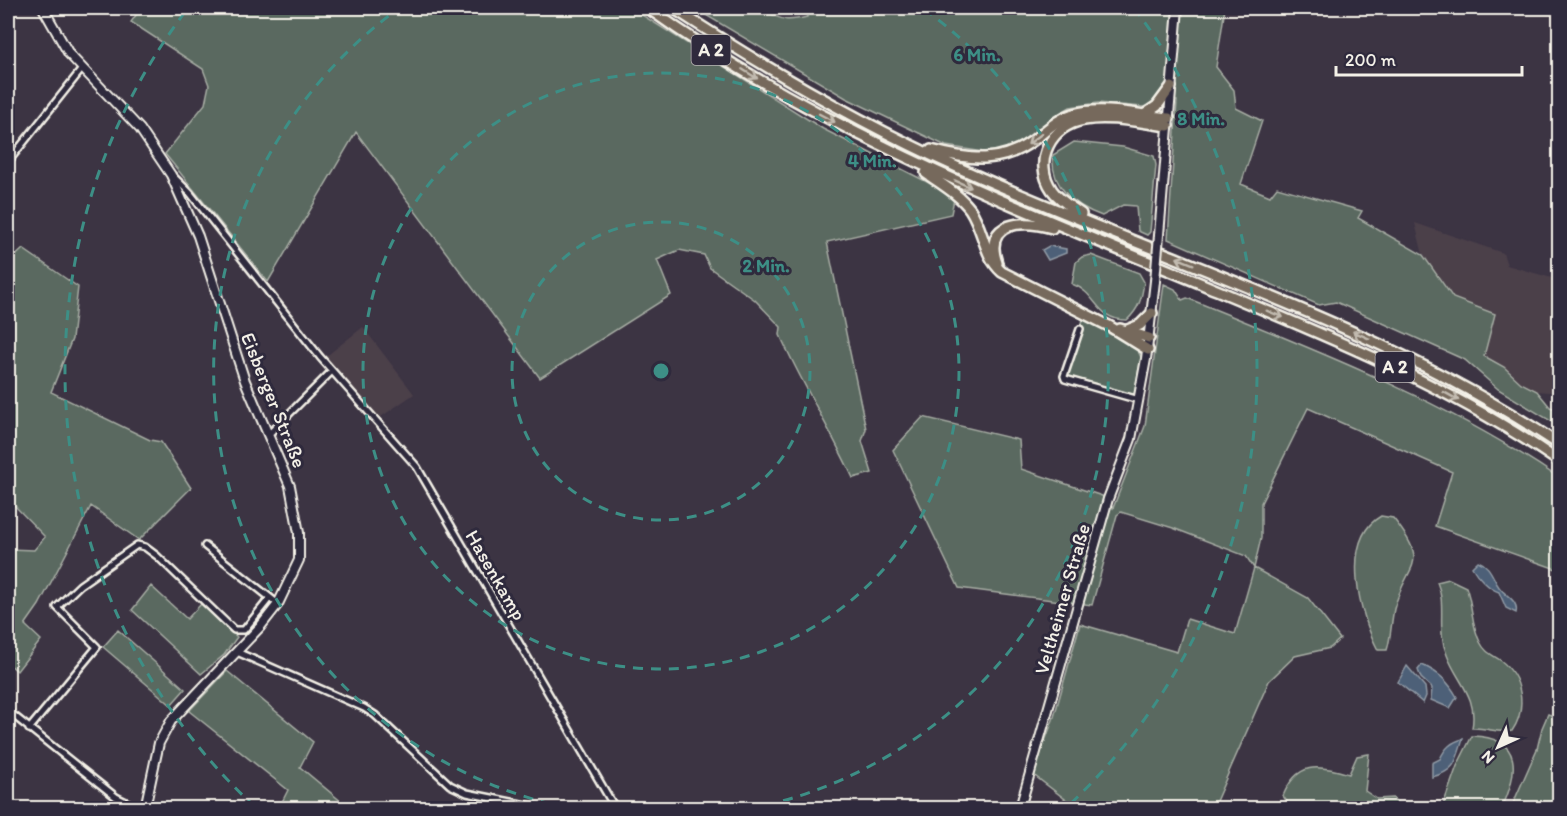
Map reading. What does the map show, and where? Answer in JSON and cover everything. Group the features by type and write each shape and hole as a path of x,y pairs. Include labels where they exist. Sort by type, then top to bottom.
{"highway":[{"name":"A 2","path":"648,8 776,90 910,161 1311,329 1404,371 1496,421 1560,462"},
{"name":"A 2","path":"673,8 774,72 908,143 959,168 1367,338 1460,384 1560,445"},
{"path":"1143,116 1157,106 1171,87"},
{"path":"908,143 958,157 987,160 1015,153 1061,118 1072,114 1099,112 1143,116 1168,122"},
{"path":"1095,224 1067,205 1053,191 1046,179 1044,156 1056,132 1072,123 1099,118 1168,122"},
{"path":"910,161 959,196 976,220 989,257 1013,280 1109,326 1148,350"},
{"path":"1013,280 998,263 994,253 996,240 1003,229 1018,222 1029,222 1085,236"},
{"path":"1125,331 1140,325 1152,313"},
{"path":"1109,326 1149,338"}],"main road":[{"name":"Eisberger Straße","path":"42,8 62,45 140,129 171,175 198,236 242,371 290,486 299,533 299,560 278,604 237,652 171,721 159,743 145,808"},
{"name":"Veltheimer Straße","path":"1020,808 1108,499 1130,441 1148,350 1178,8"}],"street":[{"path":"8,162 82,69"},
{"name":"Hasenkamp","path":"171,175 190,193 332,370 417,466 615,808"},
{"path":"1080,329 1064,376 1065,379 1138,399"},
{"path":"268,435 332,370"},
{"path":"29,729 97,647 57,607 80,585 137,545 145,547 156,556 234,630 244,630 269,599"},
{"path":"205,546 278,604"},
{"path":"237,652 364,708 375,715 450,785 467,793 541,808"},
{"path":"8,711 116,797 138,808"}],"shaded area":[{"path":"1415,223 1503,253 1507,265 1559,280 1559,393 1537,391 1521,383 1504,367 1484,356 1495,313 1453,298 1423,255"},
{"path":"363,327 414,394 378,419 324,358"}],"green space":[{"path":"752,7 790,20 807,17 806,8 1225,8 1216,67 1234,90 1236,108 1262,121 1241,184 1270,196 1277,187 1362,211 1358,218 1423,255 1453,298 1495,314 1484,356 1504,367 1521,383 1537,391 1550,407 1559,410 1559,426 1498,389 1465,360 1336,302 1319,305 1168,239 1177,101 1154,100 1150,105 1143,107 1098,103 1070,107 1050,119 1024,142 1002,151 984,152 946,146 846,98 694,8"},
{"path":"141,8 631,8 823,129 933,185 954,199 951,214 827,242 866,429 862,441 872,473 853,478 780,335 781,327 755,300 710,268 704,255 679,250 657,260 671,295 540,378 356,132 268,282 165,154 205,104 209,85 203,69 131,22"},
{"path":"1074,142 1123,147 1154,156 1156,165 1150,232 1147,235 1138,231 1136,206 1123,205 1102,216 1082,207 1066,193 1055,176 1053,155"},
{"path":"23,249 78,287 72,339 51,392 150,440 161,442 191,488 139,540 91,506 39,605 25,625 41,640 17,671 8,663 8,549 34,550 45,537 12,503 8,484 8,263"},
{"path":"1091,255 1139,273 1144,282 1139,303 1127,320 1109,316 1087,293 1072,284 1076,262 1082,257"},
{"path":"1164,284 1175,289 1182,300 1187,298 1283,337 1425,400 1516,450 1559,478 1559,570 1435,526 1452,472 1308,408 1261,503 1261,538 1254,568 1246,556 1173,528 1121,512 1117,515 1092,605 959,588 893,450 923,417 1019,440 1021,469 1102,496 1113,508 1145,426"},
{"path":"1083,319 1107,330 1138,351 1141,357 1134,394 1130,396 1071,379 1068,376"},
{"path":"1381,516 1393,518 1405,534 1414,556 1413,564 1394,609 1387,650 1378,650 1371,635 1360,599 1357,579 1360,542 1368,527"},
{"path":"1254,568 1308,598 1340,639 1330,648 1295,656 1269,681 1213,808 1077,808 1035,776 1034,771 1054,717 1080,624 1177,652 1187,619 1235,634"},
{"path":"1449,579 1466,587 1480,642 1486,651 1508,667 1518,684 1520,713 1512,731 1501,732 1472,728 1472,707 1466,690 1451,665 1442,636 1441,599 1437,582"},
{"path":"151,586 187,619 202,603 237,637 224,655 201,674 132,610"},
{"path":"118,630 185,689 171,705 103,647"},
{"path":"227,671 313,742 300,767 349,808 279,808 288,790 189,711"},
{"path":"1559,713 1559,808 1511,808 1537,749 1548,714 1556,717"},
{"path":"1472,736 1489,738 1501,743 1509,750 1513,770 1502,808 1442,808 1457,766"},
{"path":"1369,754 1365,791 1377,799 1393,798 1401,808 1291,808 1283,796 1295,777 1302,771 1309,768 1327,768 1349,774 1357,756"}],"water":[{"path":"1049,246 1066,249 1066,253 1048,260 1042,250"},
{"path":"1478,561 1489,569 1499,587 1514,601 1516,613 1506,608 1499,592 1487,585 1477,574 1472,567"},
{"path":"1422,665 1442,678 1454,691 1457,697 1450,708 1431,700 1432,688 1421,678 1418,670"},
{"path":"1407,666 1425,687 1426,696 1423,703 1398,682"},
{"path":"1463,739 1451,768 1432,777 1432,763 1440,759 1452,744"}]}
